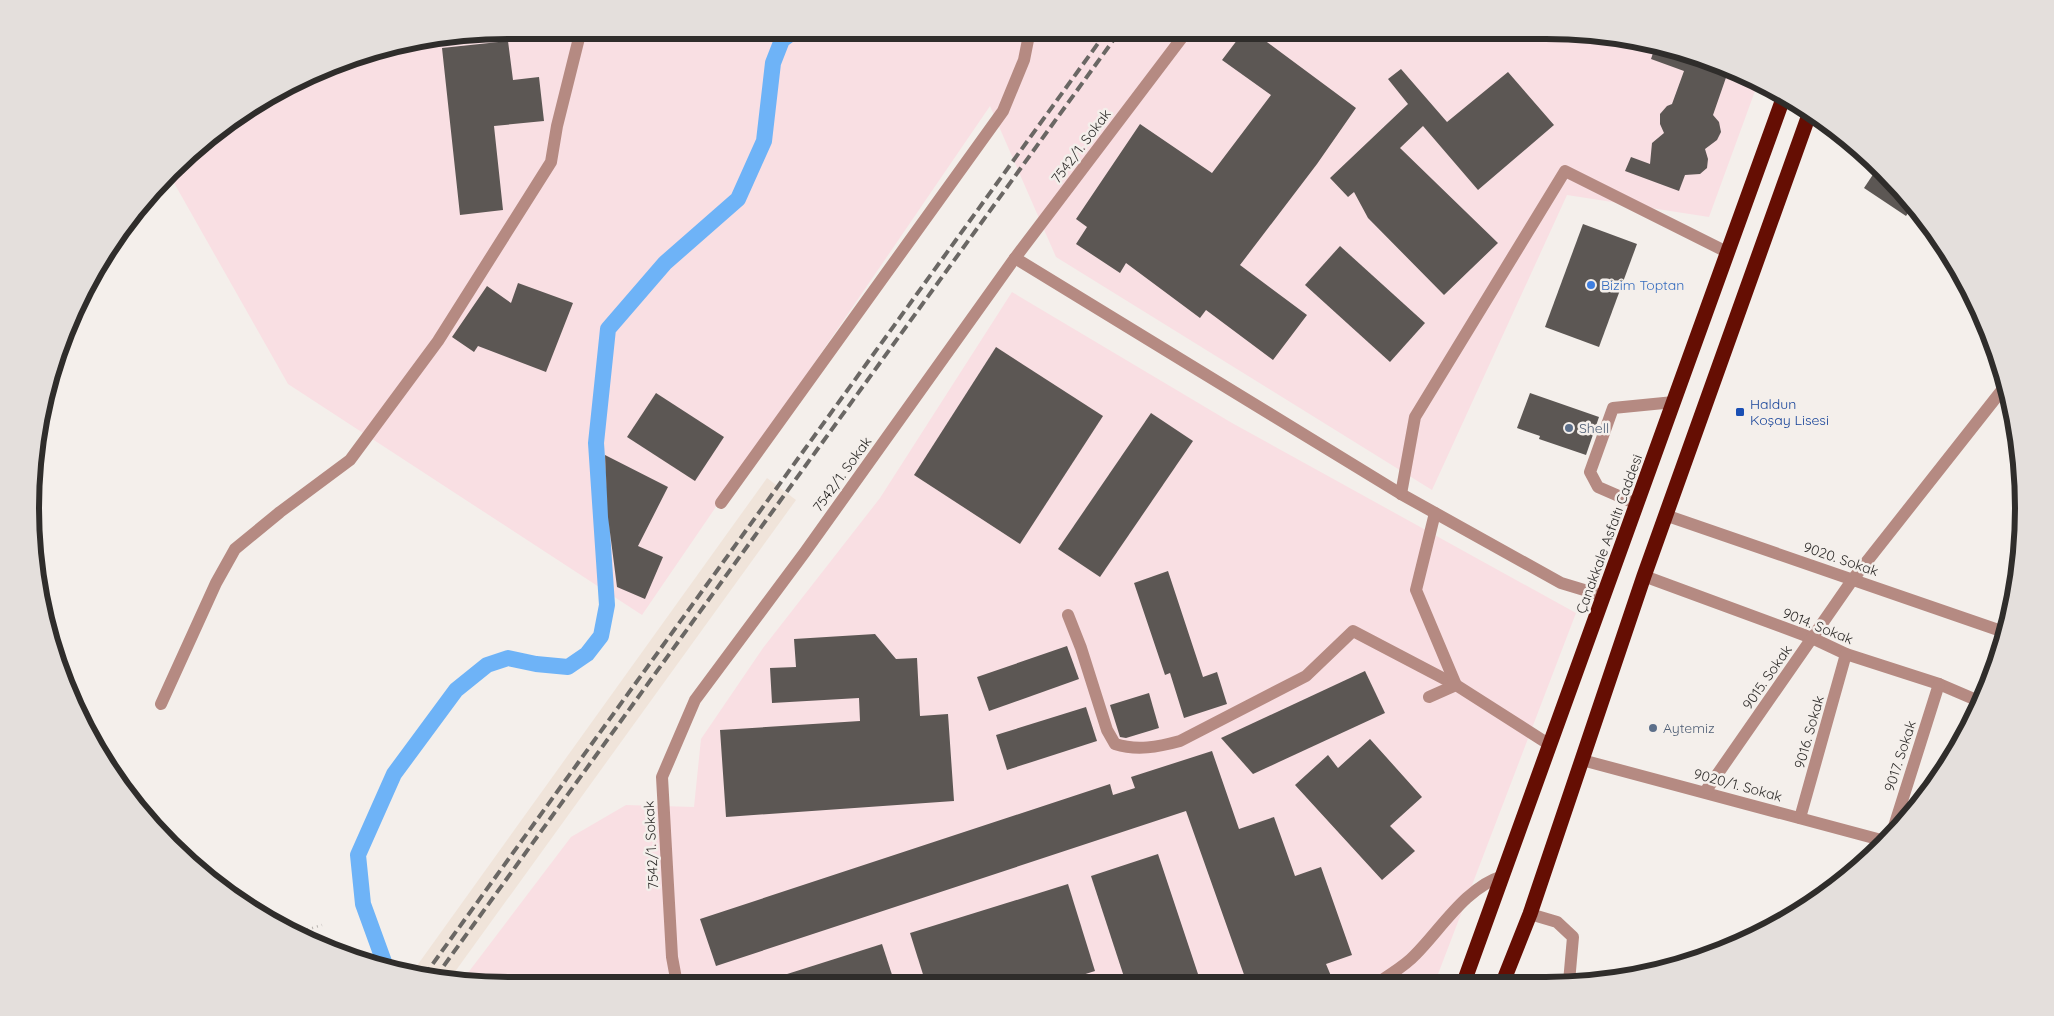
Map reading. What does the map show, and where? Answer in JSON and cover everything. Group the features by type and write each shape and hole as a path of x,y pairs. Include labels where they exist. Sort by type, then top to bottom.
{"highway":[{"name":"Çanakkale Asfaltı Caddesi","path":"1466,977 1782,102"},
{"path":"1506,977 1530,914 1665,515 1808,118"}],"street":[{"path":"161,704 216,583 235,549 280,512 350,460 438,341 550,162 579,39"},
{"path":"722,503 1003,111 1024,60 1028,39"},
{"name":"7542/1. Sokak","path":"676,977 672,957 662,777 695,700 805,552 1016,258 1181,39"},
{"path":"1401,494 1415,417 1565,171 1727,252"},
{"path":"1016,258 1401,494 1561,583 1604,596"},
{"name":"9015. Sokak","path":"1705,792 1853,579 2000,392"},
{"path":"1637,504 1598,487 1590,472 1613,408 1674,402"},
{"path":"1435,513 1416,590 1456,685"},
{"name":"9020. Sokak","path":"1665,515 1999,630"},
{"name":"9014. Sokak","path":"1644,576 1812,638 1846,654 1938,684 1975,699"},
{"path":"1068,615 1081,648 1107,730 1115,744 1128,748 1161,746 1180,741 1306,676 1353,631 1456,685 1550,745"},
{"name":"9016. Sokak","path":"1800,818 1846,654"},
{"name":"9017. Sokak","path":"1896,821 1938,684"},
{"path":"1429,697 1456,685"},
{"name":"9020/1. Sokak","path":"1582,760 1879,839"},
{"path":"1386,977 1413,958 1478,887 1503,876"},
{"path":"1530,914 1557,922 1573,937 1570,976"}],"path":[{"path":"304,931 322,925"}],"shaded area":[{"path":"508,39 1546,39 1577,40 1638,48 1697,64 1726,74 1756,88 1709,217 1567,195 1432,490 1056,257 990,106 642,615 288,384 172,180 222,136 247,118 300,87 328,74 357,64 416,48 477,40"},
{"path":"1012,292 1232,423 1576,613 1437,977 508,977 466,975 571,837 626,805 694,807 701,739 763,648 880,498"},
{"path":"767,478 796,500 454,974 415,968"}],"building":[{"path":"1238,39 1263,39 1356,108 1317,164 1240,265 1307,315 1273,360 1206,310 1200,318 1126,263 1120,273 1076,244 1087,227 1076,219 1140,124 1212,173 1271,95 1222,60"},
{"path":"508,41 513,80 539,77 544,121 494,126 503,210 460,215 442,48"},
{"path":"1653,52 1727,75 1713,115 1719,122 1721,132 1717,140 1705,149 1708,159 1707,168 1700,174 1685,175 1679,191 1625,171 1631,157 1650,164 1652,143 1664,133 1660,124 1660,114 1667,106 1672,104 1684,71 1651,59"},
{"path":"1401,69 1447,122 1508,72 1554,125 1478,190 1423,126 1400,148 1498,243 1444,295 1368,218 1354,192 1348,197 1330,178 1408,104 1388,79"},
{"path":"1874,173 1909,211 1906,216 1864,188"},
{"name":"Bizim Toptan","path":"1583,224 1637,244 1599,347 1545,327"},
{"path":"1340,246 1425,323 1390,362 1305,285"},
{"path":"518,283 573,303 546,372 478,346 474,352 452,337 487,286 511,303"},
{"path":"996,347 1103,416 1020,544 914,475"},
{"path":"656,393 724,437 695,481 627,437"},
{"path":"1530,393 1599,417 1586,455 1539,439 1540,436 1517,428"},
{"path":"1151,413 1193,441 1100,577 1058,549"},
{"path":"605,455 668,487 638,546 663,557 645,599 617,587 608,517"},
{"path":"1168,571 1203,677 1217,672 1227,704 1184,718 1170,673 1165,675 1134,583"},
{"path":"875,634 896,659 917,658 920,716 948,714 954,801 726,817 720,730 860,721 859,698 772,703 770,668 796,667 794,639"},
{"path":"1067,646 1079,679 989,711 977,677"},
{"path":"1365,671 1385,713 1253,774 1221,738"},
{"path":"1149,693 1159,728 1126,738 1120,737 1110,705"},
{"path":"1086,707 1097,741 1007,770 996,735"},
{"path":"1370,739 1422,797 1390,826 1415,851 1382,880 1295,785 1328,755 1338,768"},
{"path":"1212,751 1239,829 1274,817 1295,876 1321,867 1352,955 1326,964 1331,977 1293,977 1292,975 1286,977 1245,977 1186,811 716,966 700,919 1110,784 1113,795 1135,788 1131,777"},
{"path":"1158,854 1199,977 1124,977 1091,876"},
{"path":"1068,884 1095,971 1076,977 924,977 910,933"},
{"path":"882,944 893,977 778,977"}],"waterway":[{"path":"383,960 363,904 358,855 394,774 456,690 487,665 508,658 536,664 568,667 587,654 601,636 607,605 596,443 608,329 665,263 738,199 764,141 773,63 783,39"}],"railway":[{"path":"428,970 1101,39"},
{"path":"439,972 1114,39"}],"place":[{"name":"Bizim Toptan","path":"1591,285"},
{"name":"Haldun Koşay Lisesi","path":"1740,412"},
{"name":"Shell","path":"1569,428"},
{"name":"Aytemiz","path":"1653,728"}]}
